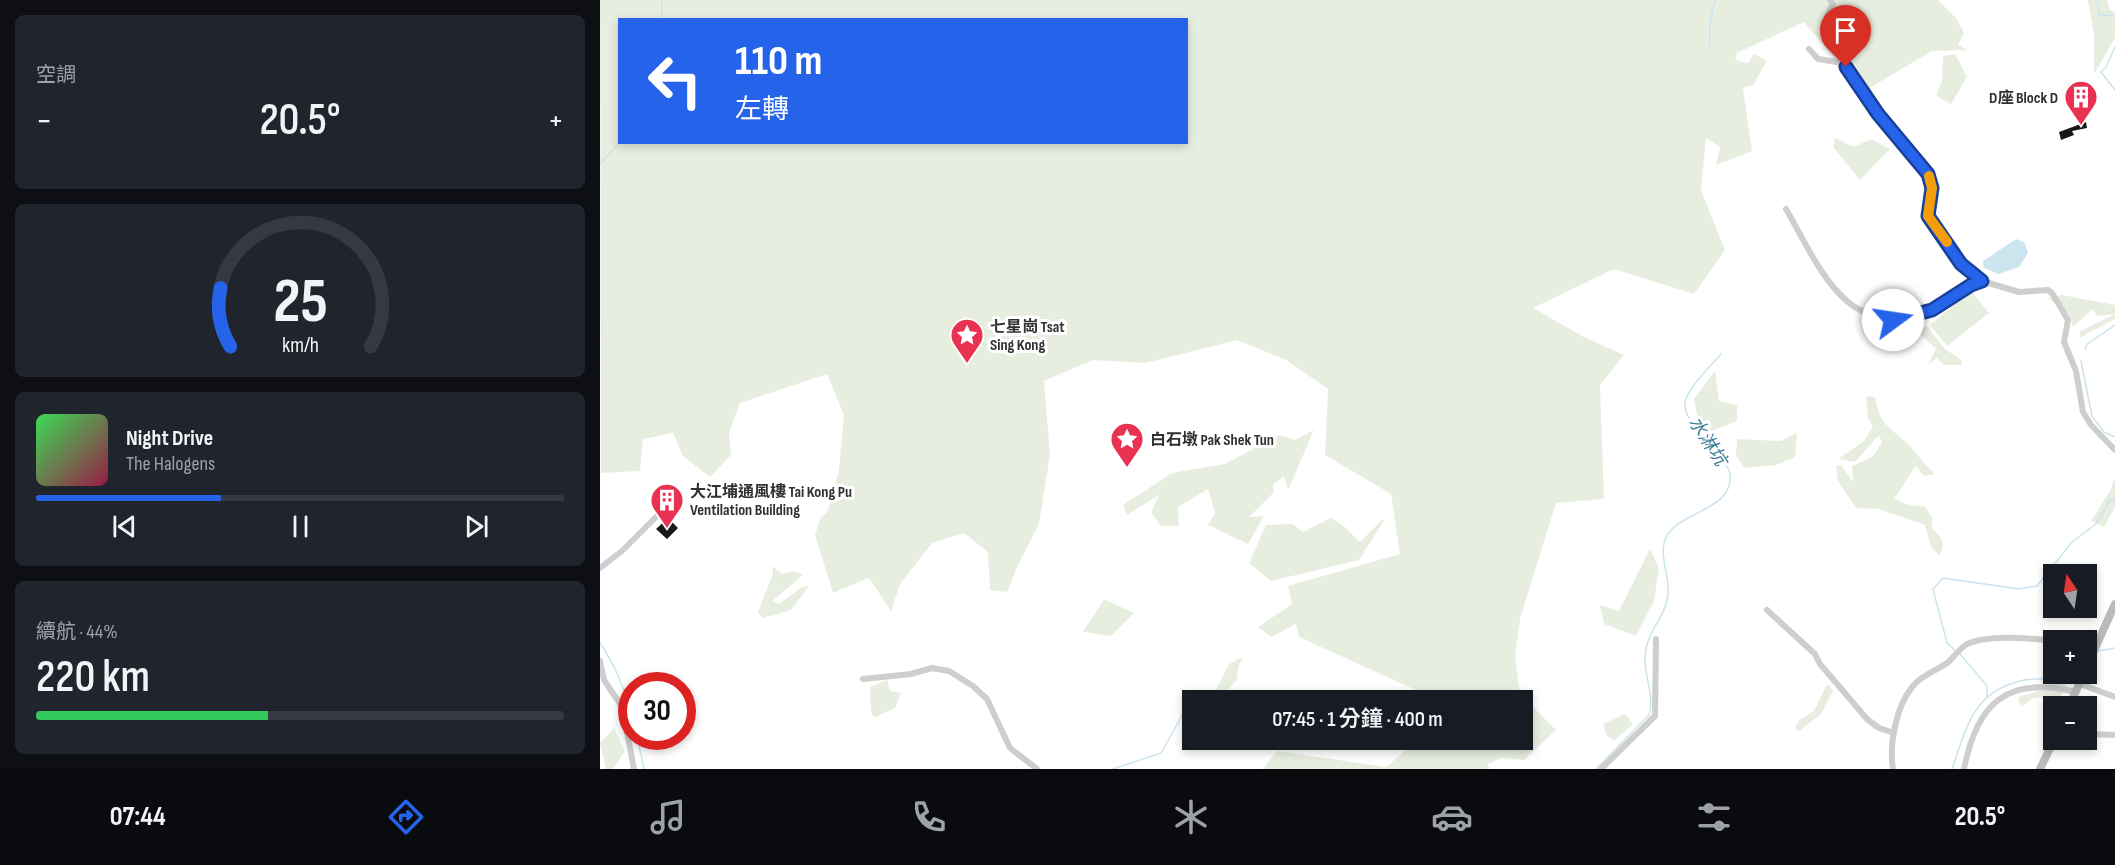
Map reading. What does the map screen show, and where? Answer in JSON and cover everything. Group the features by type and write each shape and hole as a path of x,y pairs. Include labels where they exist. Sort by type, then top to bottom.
{"main road":[{"path":"2097,642 2115,604"},
{"path":"2074,696 2080,684"},
{"path":"2040,769 2049,750"}],"street":[{"path":"1830,0 1833,4 1826,18 1843,63 1878,114 1927,171 1932,185 1928,216 1961,264 1982,281 2019,292 2048,290 2052,293 2068,320 2064,342 2076,371 2083,412 2091,425 2115,450"},
{"path":"1809,49 1818,59 1843,63"},
{"path":"1786,209 1831,285 1853,307 1872,317 1893,320 1927,312 1971,285 1982,281"},
{"path":"600,568 622,552 662,511"},
{"path":"1767,610 1815,654 1820,664 1867,719 1879,728 1894,733"},
{"path":"1893,769 1894,733 1906,696 1912,686 1952,658 1959,650 1977,641 2024,636 2043,639"},
{"path":"1601,769 1655,716 1656,639"},
{"path":"600,661 604,680 620,704 634,769"},
{"path":"863,679 911,674 932,668 949,671 973,686 987,699 1010,748 1037,769"},
{"path":"1964,769 1977,723 1990,706 2016,691 2033,687 2078,688 2115,697"},
{"path":"2097,734 2115,735"}],"green space":[{"path":"600,0 1938,0 1956,18 1964,33 1958,44 1967,50 1932,51 1863,92 1804,22 1737,53 1735,60 1748,63 1754,54 1767,61 1753,85 1743,88 1752,151 1716,165 1720,147 1706,138 1701,190 1725,250 1694,294 1614,269 1533,308 1584,337 1624,355 1600,385 1604,499 1556,503 1520,619 1515,657 1519,690 1416,690 1299,637 1296,624 1271,637 1258,627 1292,604 1288,586 1400,554 1391,494 1325,455 1328,389 1286,360 1237,340 1145,363 1093,360 1044,381 1050,455 1039,524 1007,592 990,590 988,552 964,533 932,543 900,584 891,611 869,578 833,593 815,535 820,519 828,511 839,470 844,415 827,374 740,403 729,433 731,455 710,477 683,456 673,433 643,439 640,471 601,473"},
{"path":"2088,0 2107,0 2110,10 2115,13 2115,38 2094,74 2094,35"},
{"path":"1955,54 1967,77 1951,104 1936,96 1942,81 1943,56"},
{"path":"1835,138 1854,147 1871,139 1890,149 1860,180 1833,147"},
{"path":"1971,291 1989,313 1947,346 1930,325"},
{"path":"2062,295 2115,305 2115,314 2097,316 2093,309 2073,327 2069,314 2048,298"},
{"path":"2115,314 2115,319 2081,337 2079,332"},
{"path":"1927,326 1944,348 1961,360 1962,365 1944,365 1937,358 1928,365 1936,349 1918,332"},
{"path":"1715,371 1719,401 1737,405 1737,421 1707,433 1697,414 1694,399"},
{"path":"1875,397 1877,408 1885,423 1935,474 1924,476 1916,466 1894,498 1908,505 1925,507 1932,517 1932,528 1942,540 1943,547 1939,555 1931,547 1925,525 1879,509 1856,508 1838,481 1836,466 1841,465 1853,482 1852,466 1872,457 1882,443 1879,435 1855,462 1838,459 1864,441 1873,427 1868,418 1866,398"},
{"path":"1314,430 1288,490 1284,476 1273,485 1274,492 1249,517 1264,516 1248,544 1208,525 1215,513 1208,489 1178,507 1179,526 1161,526 1151,512 1159,495 1127,515 1123,505 1172,473 1225,464 1279,435 1295,440"},
{"path":"1797,433 1795,457 1776,465 1745,468 1736,456 1737,439 1781,441"},
{"path":"2115,477 2115,507 2104,527 2091,521 2111,489"},
{"path":"1331,518 1345,527 1360,542 1385,519 1359,560 1271,581 1249,563 1266,525 1293,524 1303,532"},
{"path":"1650,549 1659,568 1654,601 1636,636 1604,624 1600,605 1619,611"},
{"path":"772,566 782,574 793,571 803,575 772,601 779,604 802,587 809,586 791,610 763,618 758,612 773,574"},
{"path":"1104,599 1134,613 1111,636 1083,632"},
{"path":"1243,657 1238,667 1237,680 1227,690 1216,690 1229,664"},
{"path":"887,680 890,691 901,693 895,708 874,718 871,711 870,687"},
{"path":"2051,684 2066,684 2061,696 2033,698 2023,706 2018,702 2020,696 2044,690"},
{"path":"1829,685 1833,691 1821,714 1799,731 1795,728 1799,720 1814,711 1826,686"},
{"path":"1533,707 1556,730 1524,760 1501,758 1488,764 1489,769 1263,769 1277,751 1386,767 1406,750 1533,750"},
{"path":"1625,714 1633,724 1614,741 1607,736 1603,724"},
{"path":"614,728 618,736 618,750 625,751 613,769 606,769 600,743"}],"water":[{"path":"2016,239 2024,242 2028,253 2019,267 1999,274 1984,268 1983,261"}],"building":[{"path":"2086,122 2087,128 2072,131 2074,135 2061,140 2059,132"},
{"name":"大江埔通風樓 Tai Kong Pu Ventilation Building","path":"668,518 678,528 667,539 656,529"}],"waterway":[{"path":"662,0 662,18"},
{"path":"1710,46 1710,22 1715,0"},
{"path":"2097,0 2100,15 2115,16"},
{"path":"2115,47 2106,67 2101,72 2115,90"},
{"path":"600,164 618,144"},
{"path":"2085,350 2087,344 2115,325"},
{"name":"水淋坑","path":"1596,769 1649,715 1651,700 1645,657 1649,639 1667,602 1668,585 1663,551 1667,535 1680,522 1718,501 1725,494 1729,485 1730,474 1725,463 1692,423 1685,406 1693,386 1721,354"},
{"path":"2081,361 2092,416 2104,432 2115,437"},
{"path":"1956,651 1947,643 1933,589 1943,578 2019,589 2037,586 2072,542 2096,524 2110,500 2115,500"},
{"path":"600,643 618,676"},
{"path":"2098,651 2115,648"},
{"path":"1960,654 1987,686 1987,698"},
{"path":"1952,769 1962,738 1974,712 1993,692 2024,680 2043,679"},
{"path":"1113,769 1161,753 1182,716"},
{"path":"640,750 644,769"}],"slow traffic":[{"path":"1929,176 1932,188 1928,216 1947,242"}],"place":[{"name":"D座 Block D","path":"2081,126"},
{"name":"七星崗 Tsat Sing Kong","path":"967,364"},
{"name":"白石墩 Pak Shek Tun","path":"1127,468"},
{"name":"大江埔通風樓 Tai Kong Pu Ventilation Building","path":"667,529"}],"route":[{"path":"1846,67 1878,114 1927,171 1932,185 1928,216 1946,240 1957,260 1982,281 1975,282 1932,310 1893,320"}]}
